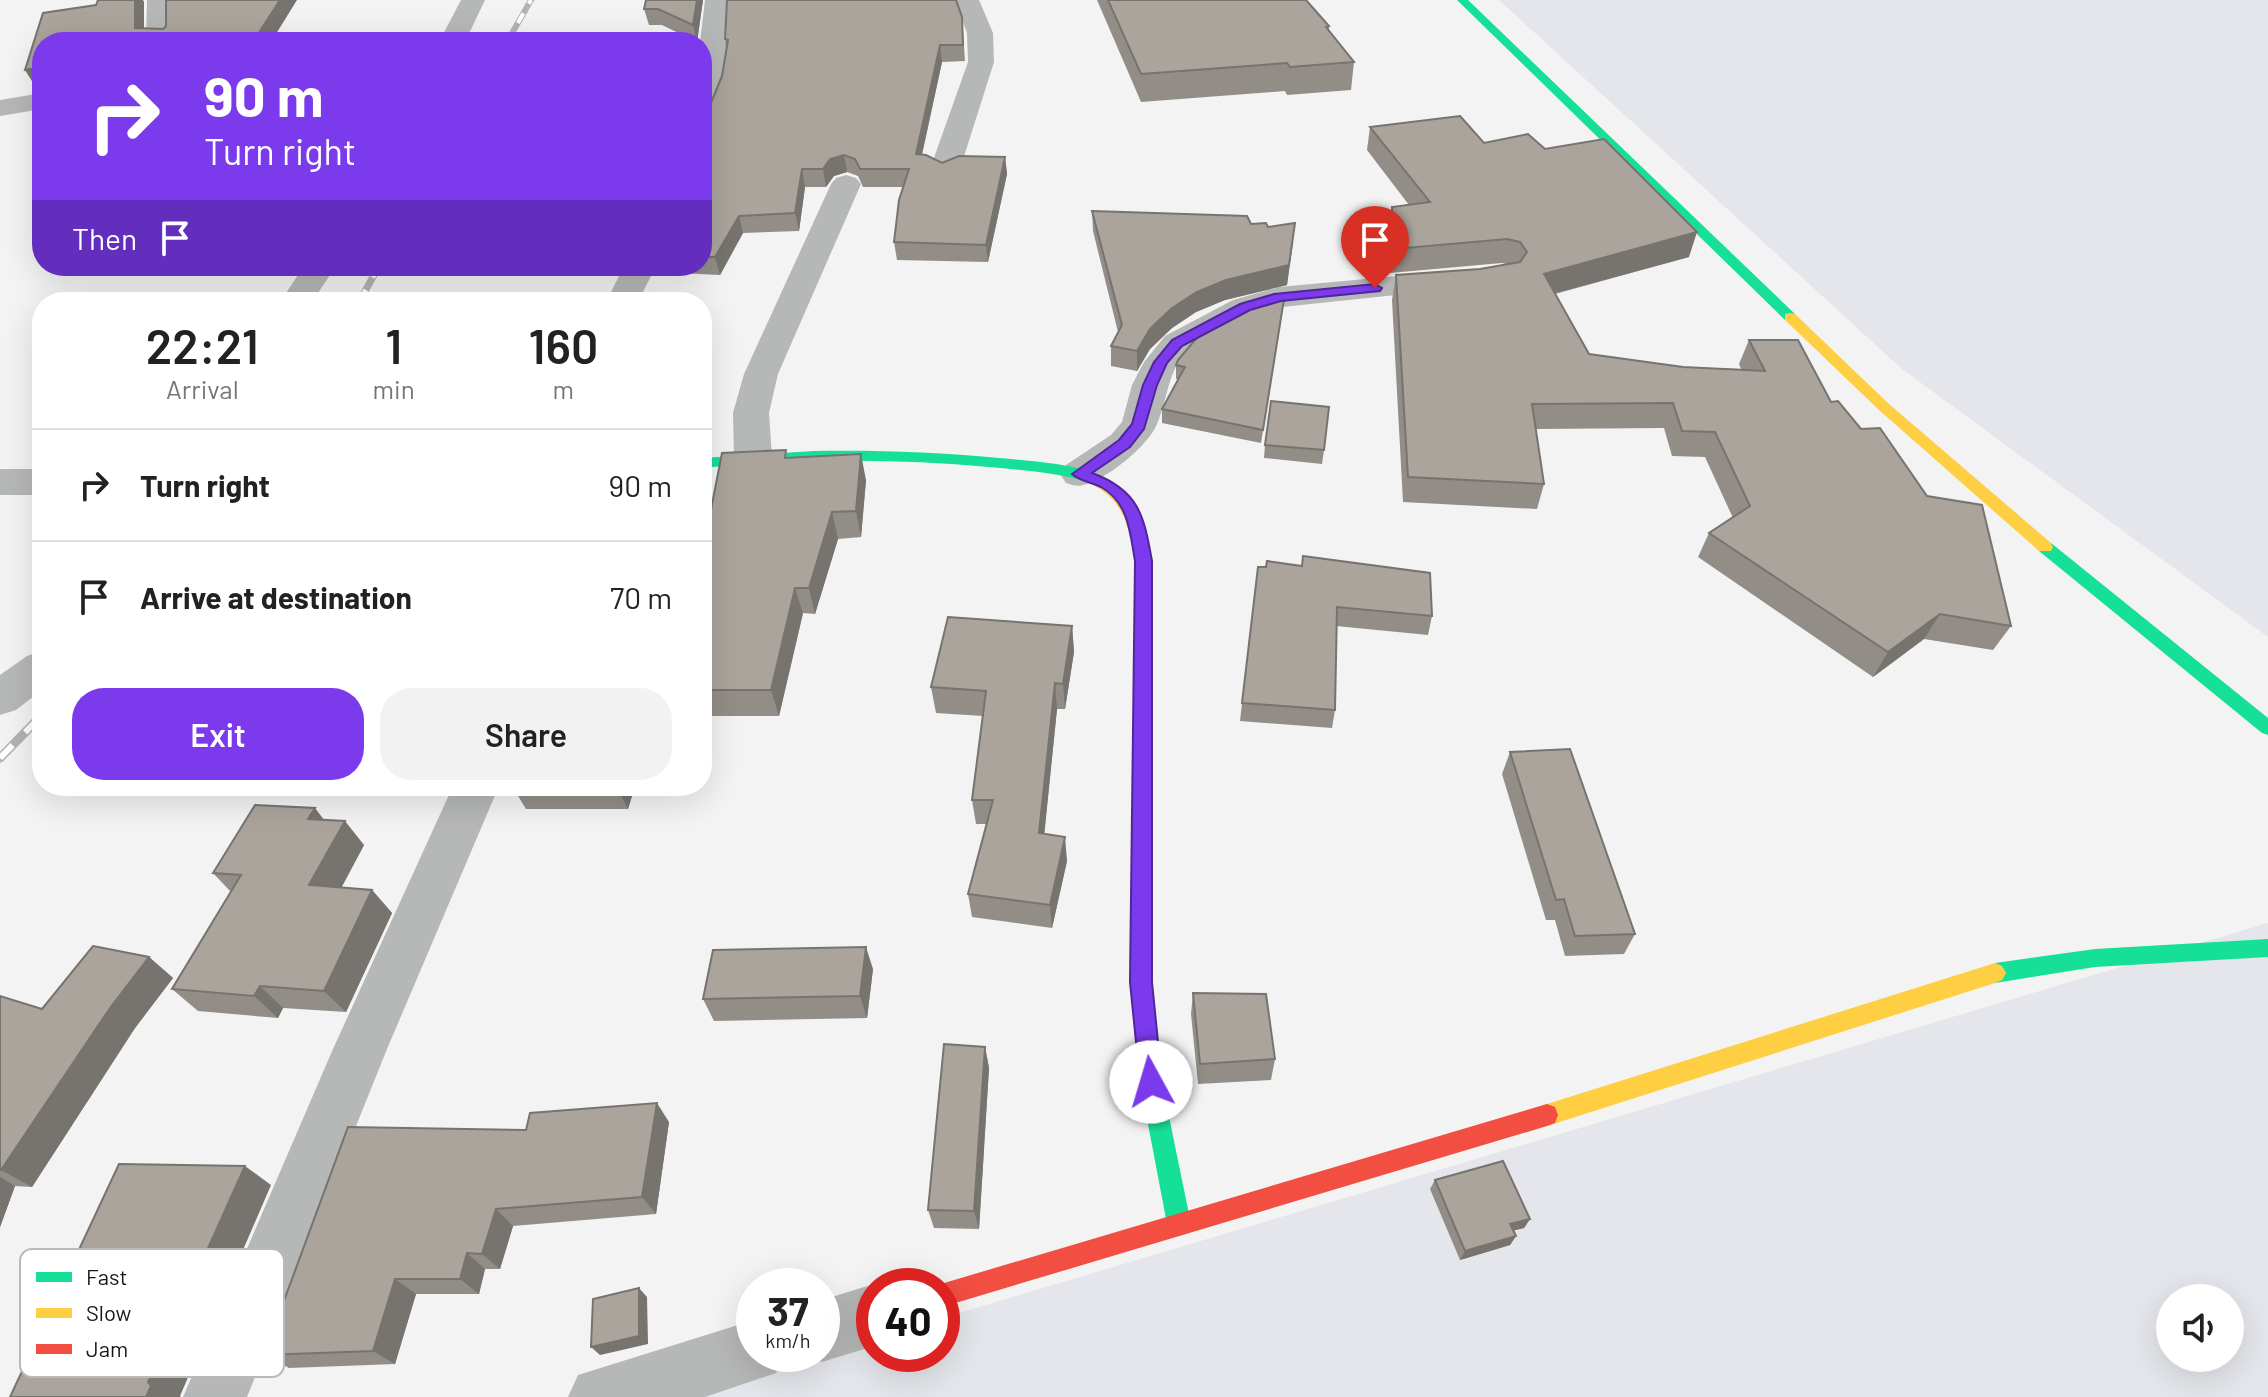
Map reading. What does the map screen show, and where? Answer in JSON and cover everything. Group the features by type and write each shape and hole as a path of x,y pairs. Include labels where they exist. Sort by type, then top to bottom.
{"street":[{"path":"159,0 160,32"},
{"path":"457,32 473,0"},
{"path":"712,58 717,0"},
{"path":"945,169 981,62 980,33 967,0"},
{"path":"1462,0 1884,407 2028,533 2268,728"},
{"path":"0,108 32,103"},
{"path":"753,457 751,413 761,374 846,184"},
{"path":"1079,474 1124,443 1139,425 1150,385 1161,362 1177,343 1245,307 1279,297 1486,277"},
{"path":"712,462 878,452 956,457 1079,474 1108,484 1126,500 1137,520 1143,561 1141,982 1151,1082 1179,1224"},
{"path":"0,482 32,482"},
{"path":"0,698 32,674"},
{"path":"276,1249 353,1064 472,796"},
{"path":"960,1290 1479,1137 1988,974 2095,958 2268,948"},
{"path":"600,1397 736,1356"},
{"path":"215,1397 223,1377"}],"shaded area":[{"path":"1499,0 2268,0 2268,637 1902,369"},
{"path":"2268,923 2268,1397 677,1397 760,1372 840,1372 840,1348 856,1343 856,1372 960,1372 960,1313"}],"building":[{"path":"98,0 135,0 135,28 163,29 166,26 166,0 280,0 259,32 37,32 43,13 96,5"},
{"path":"646,0 697,0 693,25 658,9 644,9"},
{"path":"727,0 956,0 962,17 963,45 940,45 916,154 942,163 959,156 1005,157 986,245 894,242 899,200 909,169 860,169 855,159 844,155 830,159 823,169 802,169 795,213 739,216 715,257 712,257 712,101 722,76 728,40 725,39"},
{"path":"1108,0 1306,0 1354,62 1290,67 1287,63 1141,74"},
{"path":"32,48 32,69 25,70"},
{"path":"1460,116 1484,143 1528,134 1545,149 1604,139 1697,232 1544,274 1589,354 1683,367 1765,371 1749,340 1798,340 1831,402 1838,401 1861,429 1880,428 1927,496 1982,505 2011,626 1940,614 1888,652 1709,533 1750,506 1715,432 1682,431 1673,403 1532,404 1544,484 1408,477 1396,275 1480,269 1520,262 1527,252 1520,242 1507,239 1394,249 1392,207 1430,202 1370,127"},
{"path":"1092,211 1247,216 1251,224 1266,223 1268,227 1295,223 1289,265 1226,280 1197,292 1172,308 1150,329 1137,351 1111,346 1122,325"},
{"path":"1284,299 1263,430 1162,409 1185,367 1176,365 1178,360 1200,334 1236,314"},
{"path":"1271,401 1329,407 1324,450 1265,445"},
{"path":"786,450 785,458 861,454 856,511 832,512 809,588 795,588 771,690 712,690 712,504 722,453"},
{"path":"1303,556 1430,573 1432,616 1337,607 1335,710 1242,703 1258,567 1266,567 1267,561 1302,566"},
{"path":"948,617 1072,626 1063,684 1055,683 1039,833 1065,837 1050,905 968,894 993,800 972,800 986,691 931,687"},
{"path":"1570,749 1635,934 1575,936 1564,899 1556,900 1510,752"},
{"path":"255,805 315,808 308,819 345,821 309,885 372,890 324,991 260,986 254,996 172,989 241,875 213,873"},
{"path":"93,946 149,957 110,1008 0,1170 0,996 42,1009"},
{"path":"866,947 860,996 703,999 713,950"},
{"path":"1193,993 1266,994 1275,1059 1200,1064"},
{"path":"944,1044 985,1047 974,1211 928,1210"},
{"path":"657,1103 642,1197 496,1209 482,1254 467,1253 460,1279 395,1279 373,1351 284,1354 284,1301 348,1127 526,1130 530,1113"},
{"path":"1503,1161 1530,1219 1510,1224 1516,1236 1465,1251 1435,1180"},
{"path":"119,1164 245,1166 208,1249 79,1249"},
{"path":"639,1288 639,1336 591,1347 593,1299"},
{"path":"20,1376 150,1377 148,1382 151,1386 146,1397 10,1397"}],"railway":[{"path":"513,32 531,0"},
{"path":"365,292 373,276"},
{"path":"0,758 32,725"}],"traffic: fast":[{"path":"1462,0 1790,317"},
{"path":"712,462 777,457 889,456 1046,467 1091,477"},
{"path":"2045,547 2268,728"},
{"path":"1142,756 1141,982 1151,1082 1179,1224"},
{"path":"1995,973 2095,958 2268,948"}],"traffic: slow":[{"path":"1790,317 1884,407 2045,547"},
{"path":"1091,477 1104,483 1123,500 1134,522 1141,547 1142,756"},
{"path":"1547,1115 1995,973"}],"traffic: jam":[{"path":"960,1290 1547,1115"}],"route":[{"path":"1151,1082 1141,982 1143,561 1137,520 1126,500 1108,484 1079,474 1124,443 1139,425 1150,385 1161,362 1177,343 1245,307 1279,297 1375,288"}]}
